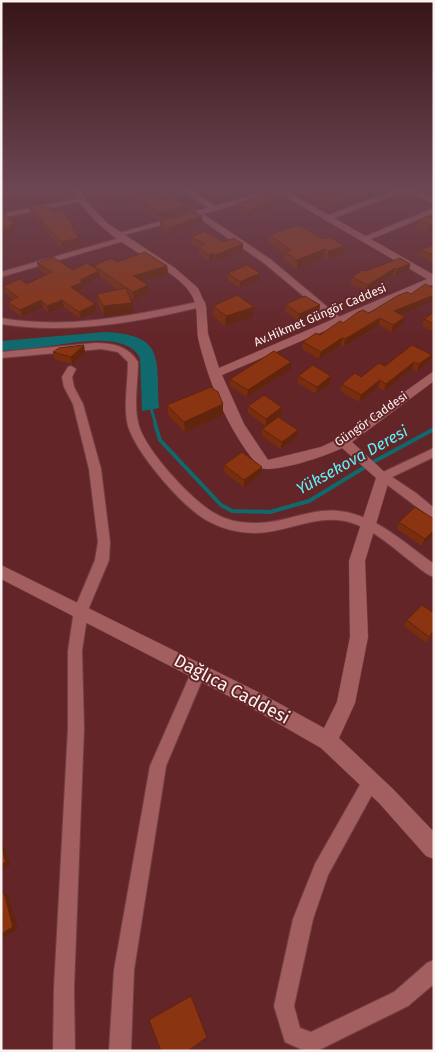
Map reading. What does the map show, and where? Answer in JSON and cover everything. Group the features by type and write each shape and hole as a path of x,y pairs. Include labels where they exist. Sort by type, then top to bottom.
{"street":[{"path":"1,275 119,238"},
{"path":"1,320 21,326 69,326 130,318 202,304 180,276 119,238"},
{"path":"233,238 267,261 340,322"},
{"path":"364,239 434,280"},
{"name":"Av.Hikmet Güngör Caddesi","path":"216,373 340,322 434,280"},
{"name":"Güngör Caddesi","path":"202,304 204,339 228,405 255,456 265,464 288,462 325,451 343,442 434,375"},
{"path":"1,355 102,346 125,352 133,362 133,421 141,445 201,511 219,522 240,528 262,528 333,515 348,516 369,525 434,572"},
{"path":"64,1051 64,988 76,728 74,650 81,610 102,560 104,542 95,469 78,404 69,387 67,377 71,369"},
{"path":"343,442 383,477 412,496 434,515"},
{"path":"328,741 346,704 360,637 357,561 383,477 434,452"},
{"name":"Dağlıca Caddesi","path":"1,571 255,700 328,741 371,782 434,848"},
{"path":"120,1051 124,970 158,766 199,671"},
{"path":"371,782 321,870 303,919 284,1006 292,1035 312,1043 401,999 434,970"}],"water":[{"path":"105,332 125,334 139,338 148,344 154,353 157,363 159,408 142,411 140,358 133,349 122,344 110,341 96,341 1,351 1,341"}],"building":[{"path":"58,238 79,238 61,242"},
{"path":"193,238 217,238 224,242 234,238 243,244 215,255 214,253 209,255 199,247 205,244"},
{"path":"274,238 331,238 345,246 328,251 325,249 297,260 285,252 292,250"},
{"path":"433,245 434,255 420,250"},
{"path":"145,252 167,266 133,276 148,285 133,292 94,266 111,258 117,262"},
{"path":"53,257 73,270 87,263 99,271 80,280 83,282 71,287 95,304 79,312 62,300 47,306 41,300 20,310 8,302 18,297 3,286 20,279 27,284 52,272 37,263"},
{"path":"400,258 410,264 395,268 368,285 352,277 363,270 366,271"},
{"path":"247,265 260,273 240,282 228,273"},
{"path":"425,284 434,288 434,295 394,311 405,317 393,325 380,318 345,339 342,338 321,352 303,342 316,333 320,335 340,321 343,323 358,312 363,310 369,313 397,296 407,292 411,294"},
{"path":"126,288 132,303 103,306 97,294"},
{"path":"237,295 254,307 226,316 213,306"},
{"path":"305,296 320,305 299,314 286,304"},
{"path":"434,312 434,324 424,319"},
{"path":"84,345 71,357 53,352 59,348"},
{"path":"412,345 432,355 419,364 414,362 386,384 380,380 361,395 342,384 355,373 361,377 379,363 385,366"},
{"path":"274,351 291,362 248,390 230,379"},
{"path":"313,365 331,376 317,387 298,376"},
{"path":"211,387 218,392 223,404 184,422 167,405"},
{"path":"264,395 282,407 266,419 248,406"},
{"path":"278,417 298,430 282,442 262,429"},
{"path":"242,452 262,467 244,480 224,465"},
{"path":"415,507 434,519 434,530 425,539 399,522"},
{"path":"422,605 434,613 434,630 429,637 407,620"},
{"path":"1,846 6,862 1,865"},
{"path":"4,893 13,927 1,934 1,894"},
{"path":"191,996 207,1037 188,1051 161,1051 149,1020"}],"waterway":[{"name":"Yüksekova Deresi","path":"150,405 156,425"},
{"name":"Yüksekova Deresi","path":"155,424 160,440 221,505 232,511 270,512 309,501 375,461 434,429"}]}
